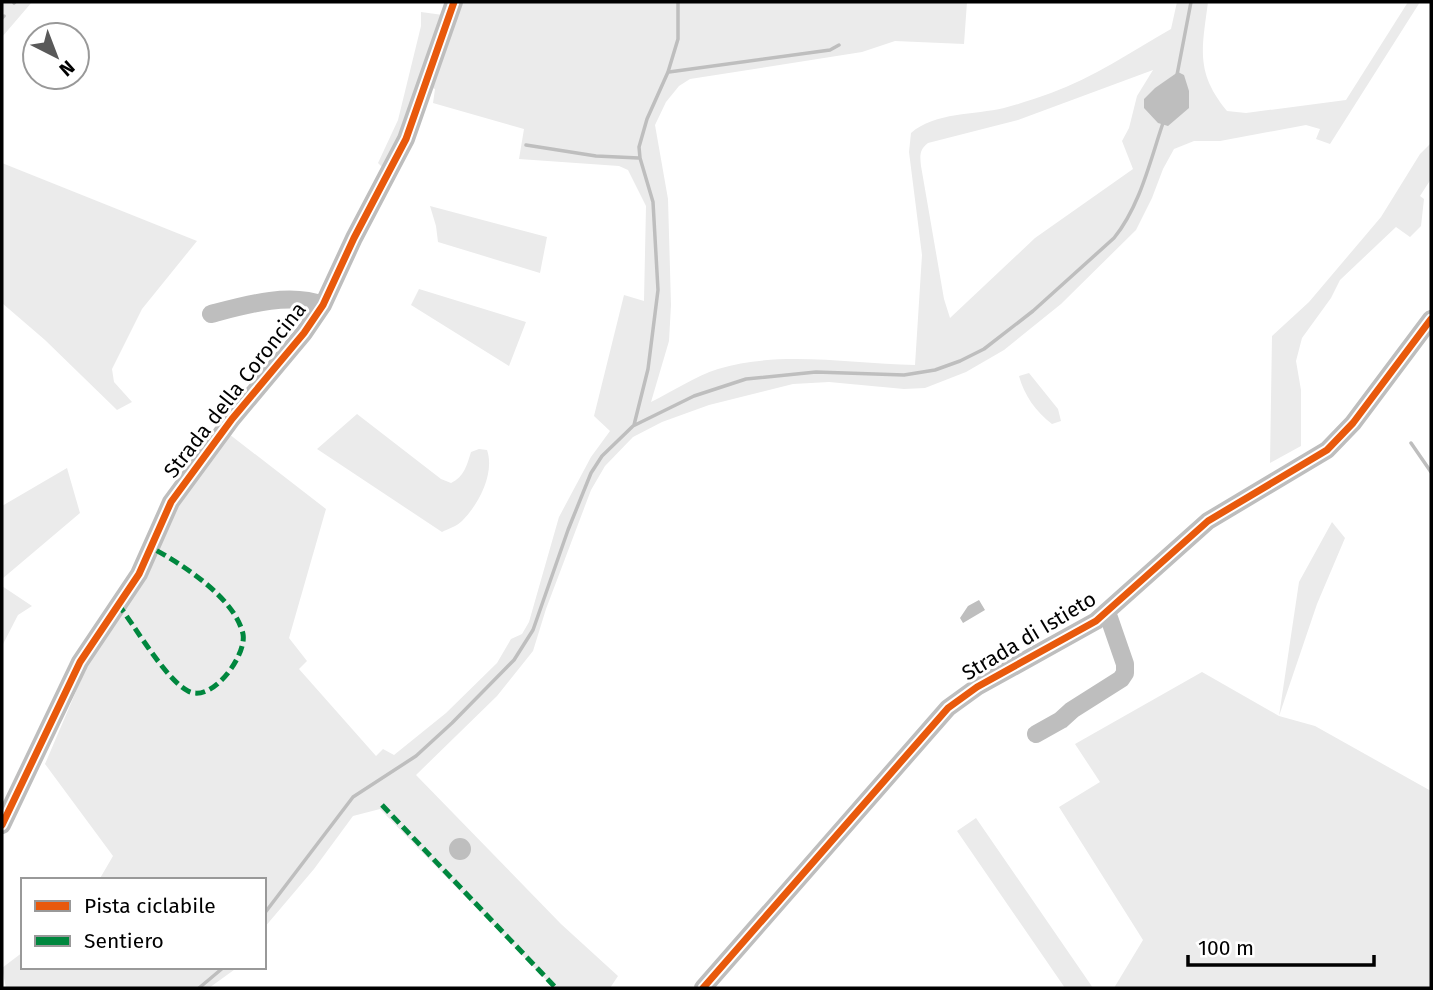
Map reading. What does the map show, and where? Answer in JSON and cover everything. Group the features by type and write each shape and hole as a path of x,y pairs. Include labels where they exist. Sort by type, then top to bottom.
{"street":[{"name":"Strada della Coroncina","path":"2,825 86,650 139,575 171,502 232,419 304,333 323,305 354,238 406,139 454,2"},
{"path":"211,314 285,300 310,300 323,305"},
{"name":"Strada di Istieto","path":"703,988 948,708 977,687 1065,640 1107,612 1202,527 1317,457 1336,442 1431,319"},
{"path":"1036,734 1121,679 1125,673 1125,664 1107,612"}],"shaded area":[{"path":"32,2 2,37 2,4"},
{"path":"459,2 967,2 964,44 895,41 862,52 690,79 679,86 666,102 655,125 668,199 671,305 669,341 651,402 709,372 742,363 791,359 915,365 922,255 909,152 911,133 921,126 956,115 1010,106 1082,80 1171,29 1177,2 1208,2 1203,47 1205,72 1227,111 1246,113 1346,100 1408,2 1420,2 1330,144 1316,139 1320,129 1306,125 1220,141 1194,141 1174,149 1136,230 1061,304 1004,350 966,372 925,388 904,389 829,382 793,384 709,405 662,422 633,437 605,466 591,490 533,651 497,696 416,775 561,924 618,976 610,988 554,988 380,809 353,816 314,869 266,926 266,878 100,878 113,856 45,764 95,647 184,493 229,434 326,509 289,638 307,661 299,669 376,756 383,749 394,755 446,713 497,663 511,639 522,634 529,622 559,517 591,457 610,431 594,416 624,295 644,301 646,206 628,170 619,166 519,159 524,129 433,103 435,89 430,87","holes":["1153,70 1137,96 1129,128 1122,141 1133,169 1035,238 950,318 944,299 921,166 923,148 928,143 1018,120"]},
{"path":"421,12 443,15 386,171 378,163 398,120 421,26"},
{"path":"1178,72 1184,75 1189,91 1189,108 1168,126 1158,123 1144,108 1144,99"},
{"path":"1431,143 1431,179 1420,196 1424,199 1421,226 1410,237 1396,227 1340,280 1331,298 1302,338 1296,361 1301,390 1301,446 1270,463 1272,336 1309,302 1381,217 1420,154"},
{"path":"2,163 197,241 142,309 112,369 114,382 132,402 117,410 45,340 2,303"},
{"path":"430,206 547,237 540,273 438,242"},
{"path":"419,289 526,322 509,366 411,305"},
{"path":"1029,373 1058,409 1061,421 1052,424 1031,403 1019,376"},
{"path":"357,414 441,479 451,483 462,474 471,452 487,450 489,468 484,488 462,521 442,532 317,449"},
{"path":"67,468 80,513 2,579 2,506"},
{"path":"1332,522 1345,538 1317,604 1279,716 1299,582"},
{"path":"2,586 32,606 18,615 2,646"},
{"path":"979,600 985,610 963,623 960,618 968,606"},
{"path":"1202,672 1279,716 1315,726 1431,791 1431,988 1114,988 1143,940 1059,807 1100,782 1075,744"},
{"path":"976,818 1093,988 1065,988 957,831"},
{"path":"456,838 464,838 471,845 471,853 464,860 456,860 449,853 449,845"},
{"path":"21,954 21,969 235,969 209,988 6,988 2,968"}],"waterway":[{"path":"634,425 648,369 658,290 653,202 639,147 678,39 678,2"},
{"path":"1177,75 1191,2"},
{"path":"669,72 830,50 839,45"},
{"path":"266,911 353,797 416,756 514,660 533,630 591,473 602,456 633,426 694,396 746,379 816,372 904,375 935,370 984,349 1033,311 1114,238 1138,198 1163,123"},
{"path":"526,145 596,156 639,158"},
{"path":"1411,443 1431,472"},
{"path":"199,988 222,969"}],"marked path":[{"path":"118,604 160,664 188,691 207,691 234,665 243,643 243,634 230,608 219,595 192,573 152,548"},
{"path":"382,805 556,988"}],"cycle path":[{"path":"2,825 80,662 139,574 171,502 232,419 304,333 323,305 354,238 406,139 454,2"},
{"path":"703,988 948,708 977,687 1096,621 1208,521 1327,450 1353,423 1431,319"}]}
